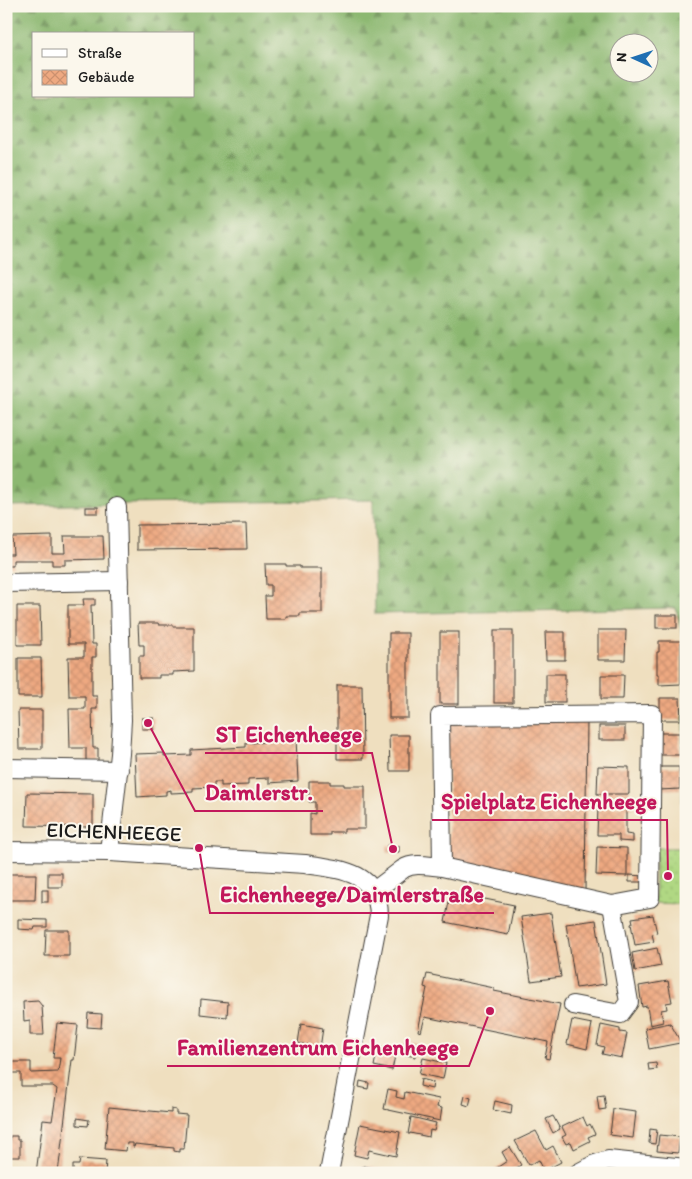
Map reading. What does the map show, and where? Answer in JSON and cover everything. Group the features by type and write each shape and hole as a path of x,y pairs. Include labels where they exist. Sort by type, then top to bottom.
{"street":[{"path":"109,852 119,770 122,720 117,507"},
{"path":"6,584 119,581"},
{"path":"329,1173 377,928 379,908 374,891 406,866 414,864 442,867 612,905 650,898 652,714 440,716 442,867"},
{"path":"6,768 119,770"},
{"name":"EICHENHEEGE","path":"6,851 109,852 305,864 336,868 362,878 374,891"},
{"path":"572,1005 620,1014 629,1002 612,905"},
{"path":"578,1173 608,1160 686,1168"}],"green space":[{"path":"6,6 686,6 686,592 680,595 686,605 686,936 681,910 684,644 676,608 375,614 373,500 6,506"},
{"path":"655,848 682,848 681,904 655,903"}],"building":[{"path":"86,507 98,507 98,513 86,513"},
{"path":"246,524 247,549 137,550 137,525"},
{"path":"52,536 52,553 65,553 64,536 103,536 104,559 65,560 65,565 52,565 52,560 13,560 13,566 6,566 6,554 13,554 12,537"},
{"path":"265,564 286,564 286,566 300,566 300,568 322,568 322,613 300,613 300,616 286,616 286,619 266,619 265,596 271,596 271,585 266,585"},
{"path":"83,599 95,599 95,605 91,605 92,644 96,644 96,657 92,657 92,696 97,696 97,709 92,709 93,748 98,748 98,761 86,761 86,748 70,748 69,709 85,709 85,696 69,696 68,657 84,657 84,644 68,644 68,605 84,605"},
{"path":"17,606 40,606 41,645 17,645"},
{"path":"656,615 677,615 677,628 656,628"},
{"path":"138,623 194,627 194,671 173,672 173,675 159,675 159,678 139,678 139,656 144,656 144,645 139,645"},
{"path":"494,630 513,630 513,703 494,703"},
{"path":"598,630 626,630 625,660 598,660"},
{"path":"440,632 459,632 459,704 440,704"},
{"path":"545,632 565,632 565,660 546,660"},
{"path":"389,633 408,633 408,718 389,718"},
{"path":"659,641 681,641 681,684 659,685 657,652 659,652"},
{"path":"18,658 41,658 42,697 18,697"},
{"path":"546,674 565,674 565,702 546,702"},
{"path":"601,675 624,675 623,699 601,699"},
{"path":"337,685 362,685 363,759 337,759"},
{"path":"660,698 680,698 681,720 660,720"},
{"path":"18,710 42,710 42,749 19,749"},
{"path":"142,718 154,718 154,729 142,729"},
{"path":"587,720 585,892 449,863 447,721"},
{"path":"599,726 625,726 625,740 599,740"},
{"path":"659,733 680,733 680,755 659,755"},
{"path":"389,735 409,735 409,771 390,771"},
{"path":"296,738 298,781 269,783 269,778 248,779 248,785 221,786 221,782 214,782 214,787 193,788 193,792 171,793 171,790 166,791 166,795 137,797 135,754 164,753 164,756 191,755 191,750 246,747 246,743 267,742 267,739"},
{"path":"598,766 629,767 629,794 597,794"},
{"path":"659,767 679,767 680,789 659,790"},
{"path":"309,781 330,781 330,784 344,784 344,786 365,786 365,829 344,829 344,832 330,832 330,835 310,835 310,813 315,814 315,802 309,802"},
{"path":"27,793 93,794 93,827 26,826"},
{"path":"619,801 634,801 634,808 626,808 626,834 633,835 633,842 619,841 619,835 597,835 598,807 619,807"},
{"path":"387,845 399,846 399,852 387,852"},
{"path":"597,847 627,848 627,876 596,875"},
{"path":"48,873 62,873 62,887 48,887"},
{"path":"6,874 36,874 35,900 6,900"},
{"path":"629,875 644,876 644,882 629,882"},
{"path":"42,890 48,890 48,902 42,902"},
{"path":"451,892 514,905 508,935 445,922"},
{"path":"551,913 561,977 531,981 521,917"},
{"path":"653,915 657,933 652,934 654,942 635,945 631,924 633,923 632,918"},
{"path":"18,919 47,920 47,927 35,927 34,930 18,929"},
{"path":"596,920 606,984 576,988 566,924"},
{"path":"46,930 69,930 69,956 45,956"},
{"path":"657,948 661,966 635,971 632,953"},
{"path":"427,974 494,988 494,991 560,1004 549,1059 545,1058 548,1042 425,1017 421,1032 418,1031 427,988 424,987"},
{"path":"668,981 672,1002 666,1003 667,1009 661,1010 663,1022 650,1025 647,1006 642,1007 639,986"},
{"path":"201,999 228,1002 227,1017 200,1014"},
{"path":"38,1001 42,1006 44,1035 30,1035 30,1020 24,1021 23,1002"},
{"path":"88,1013 102,1014 101,1028 87,1027"},
{"path":"572,1020 592,1024 587,1049 567,1044"},
{"path":"57,1023 78,1025 74,1060 72,1060 58,1173 36,1173 43,1120 52,1121 57,1089 53,1086 21,1086 21,1073 6,1073 6,1062 31,1062 31,1073 58,1072 60,1058 53,1058"},
{"path":"670,1023 680,1043 649,1049 645,1028"},
{"path":"301,1024 323,1028 320,1048 298,1043"},
{"path":"601,1025 620,1029 620,1032 627,1033 622,1058 602,1054 604,1047 597,1045"},
{"path":"405,1042 418,1044 415,1057 403,1054"},
{"path":"378,1047 396,1051 392,1070 374,1066"},
{"path":"423,1058 446,1063 443,1079 419,1074"},
{"path":"656,1063 657,1069 649,1070 648,1064"},
{"path":"421,1079 433,1082 432,1089 420,1086"},
{"path":"360,1081 369,1083 368,1089 359,1087"},
{"path":"388,1089 397,1091 396,1097 404,1099 405,1092 439,1099 437,1107 442,1108 440,1121 384,1109"},
{"path":"604,1095 606,1109 599,1110 597,1096"},
{"path":"465,1096 471,1098 469,1106 463,1104"},
{"path":"495,1101 512,1105 511,1114 493,1110"},
{"path":"109,1107 171,1113 171,1109 176,1110 176,1114 187,1115 184,1149 179,1149 179,1152 174,1151 174,1148 135,1144 133,1147 133,1143 127,1143 126,1151 105,1149"},
{"path":"613,1109 636,1112 633,1138 610,1135"},
{"path":"553,1116 560,1129 553,1133 546,1119"},
{"path":"411,1117 436,1123 434,1131 430,1130 429,1137 408,1134"},
{"path":"583,1117 587,1126 590,1124 595,1134 588,1137 590,1141 574,1149 571,1142 566,1144 562,1137 566,1135 562,1127"},
{"path":"77,1118 89,1120 88,1126 77,1125"},
{"path":"360,1124 400,1132 396,1156 369,1150 367,1158 354,1155"},
{"path":"650,1129 657,1130 655,1144 649,1143"},
{"path":"536,1131 546,1150 553,1146 561,1162 544,1171 539,1160 529,1165 515,1141"},
{"path":"659,1135 680,1137 678,1153 657,1151"},
{"path":"10,1136 17,1136 17,1140 20,1140 20,1157 6,1157 6,1140 10,1140"},
{"path":"510,1147 521,1165 513,1170 514,1173 493,1173 496,1171 495,1169 507,1161 502,1152"},
{"path":"80,1159 106,1161 105,1173 73,1173 73,1165 79,1165"},
{"path":"363,1166 383,1170 382,1173 364,1173 362,1170"}],"place":[{"name":"Daimlerstr.","path":"148,723"},
{"name":"Eichenheege/Daimlerstraße","path":"199,848"},
{"name":"ST Eichenheege","path":"393,849"},
{"name":"Spielplatz Eichenheege","path":"668,876"},
{"name":"Familienzentrum Eichenheege","path":"490,1011"}]}
